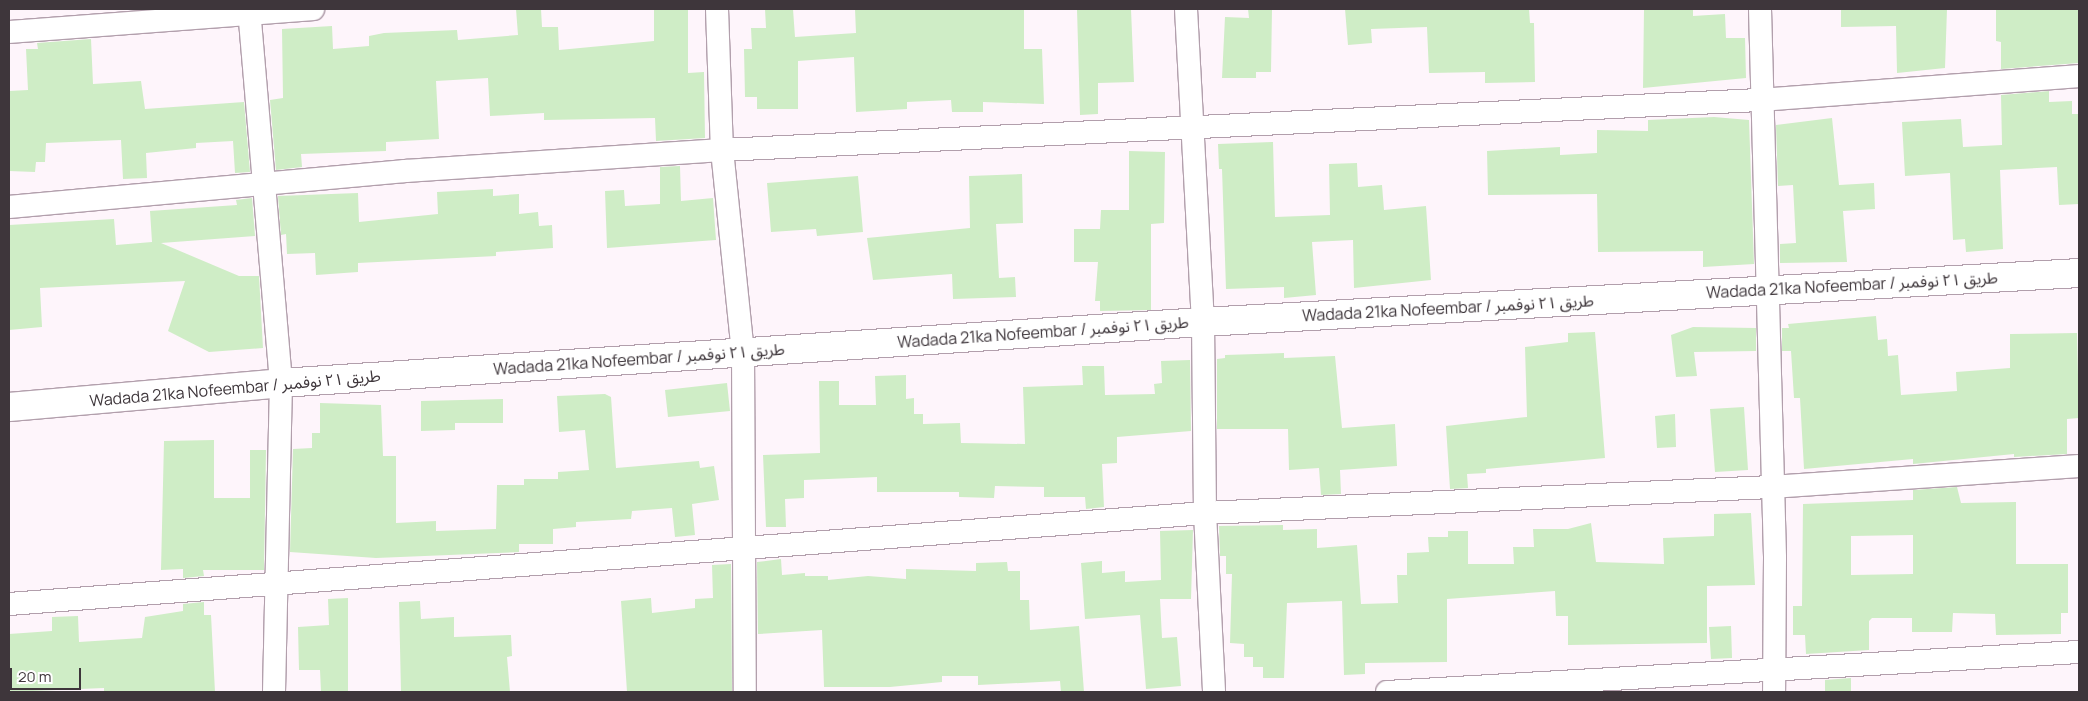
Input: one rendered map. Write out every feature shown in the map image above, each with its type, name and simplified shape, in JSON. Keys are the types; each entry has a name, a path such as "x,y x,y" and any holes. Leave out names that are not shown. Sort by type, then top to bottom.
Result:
{"street":[{"path":"9,32 250,11 313,9"},
{"path":"717,9 722,150 743,352 745,692"},
{"path":"1186,9 1203,322 1205,513 1214,692"},
{"path":"1760,9 1771,487 1775,558 1773,682"},
{"path":"250,11 281,383 279,584 274,692"},
{"path":"9,207 266,186 405,171 722,150 1761,100 2079,76"},
{"name":"Wadada 21ka Nofeembar / طريق ٢١ نوفمبر","path":"9,407 281,383 1203,322 2079,273"},
{"path":"9,604 1205,513 1771,487 2079,466"},
{"path":"1387,692 1773,682 2079,652"}],"building":[{"path":"516,9 541,9 542,27 558,27 559,50 654,41 654,9 688,9 688,73 704,72 705,138 656,141 655,118 544,120 544,113 490,116 488,78 436,81 439,139 386,142 386,151 301,154 302,167 276,170 270,100 283,98 282,29 332,26 333,49 369,46 369,36 384,33 457,30 458,40 518,35"},
{"path":"765,9 793,9 795,37 856,33 855,9 1024,9 1024,49 1042,49 1044,104 983,102 983,112 952,112 951,100 907,102 907,109 856,112 854,57 798,61 798,109 757,109 757,97 745,97 744,49 752,49 751,28 766,28"},
{"path":"1077,9 1131,9 1134,82 1098,83 1098,114 1080,115"},
{"path":"1248,9 1272,9 1271,72 1256,72 1256,78 1222,78 1225,17 1249,18"},
{"path":"1345,9 1529,9 1530,23 1534,23 1535,82 1485,83 1485,72 1429,73 1427,27 1371,29 1372,43 1348,45"},
{"path":"1644,9 1693,9 1693,16 1725,14 1726,38 1745,38 1746,78 1643,88"},
{"path":"1841,9 1947,9 1945,68 1897,73 1896,26 1841,27"},
{"path":"2079,9 2079,63 2001,69 2001,42 1996,41 1996,10"},
{"path":"91,39 93,84 141,81 145,109 244,102 250,172 235,173 233,141 196,143 196,148 146,153 147,178 123,179 121,140 46,143 45,162 36,162 35,172 9,171 9,91 28,90 26,49 38,49 37,43"},
{"path":"2049,91 2049,102 2072,101 2072,114 2079,114 2079,204 2059,205 2057,167 2000,170 2003,249 1966,252 1965,239 1953,240 1950,173 1905,176 1902,122 1961,119 1963,147 2002,145 2001,95"},
{"path":"1714,117 1749,120 1754,264 1703,267 1703,251 1598,252 1597,194 1488,195 1487,151 1560,147 1560,155 1597,153 1597,130 1648,131 1648,120"},
{"path":"1832,118 1839,185 1874,183 1875,209 1843,211 1847,262 1780,263 1780,244 1796,243 1793,185 1778,186 1776,125"},
{"path":"1273,142 1275,217 1330,215 1329,164 1357,163 1358,187 1382,185 1384,210 1426,206 1431,280 1354,288 1353,240 1312,242 1316,295 1284,298 1284,287 1226,289 1222,169 1219,169 1218,144"},
{"path":"1129,151 1165,152 1164,223 1151,224 1151,310 1100,311 1100,301 1095,301 1098,262 1074,262 1074,229 1100,229 1101,210 1129,210"},
{"path":"680,166 681,201 713,198 716,240 607,248 605,191 624,190 625,206 660,204 660,167"},
{"path":"1022,174 1023,223 996,224 999,278 1015,277 1016,297 953,299 952,274 873,280 867,238 970,228 969,176"},
{"path":"858,176 863,232 817,236 816,229 771,232 767,183"},
{"path":"493,189 493,196 519,194 519,214 538,212 539,226 552,225 553,248 496,252 496,256 358,263 358,272 316,275 315,253 287,254 286,234 281,235 278,196 358,193 359,222 438,214 437,192"},
{"path":"252,198 255,236 161,243 239,276 259,276 263,348 209,352 168,331 185,281 40,288 42,327 9,330 9,225 114,219 116,245 152,242 150,211 237,205 236,200"},
{"path":"1876,316 1878,340 1887,339 1888,356 1898,355 1901,395 1957,391 1956,372 2010,368 2010,334 2077,333 2079,418 2067,419 2067,454 2014,457 2014,454 1913,464 1913,459 1804,469 1800,398 1794,398 1791,351 1782,351 1782,328 1789,328 1788,324"},
{"path":"1693,327 1756,328 1756,351 1694,352 1697,376 1676,377 1671,335"},
{"path":"1595,332 1605,458 1486,469 1486,473 1467,474 1468,488 1450,489 1446,426 1527,417 1525,347 1568,342 1568,333"},
{"path":"1284,353 1284,358 1335,356 1342,428 1395,424 1397,466 1340,470 1341,494 1321,495 1319,468 1289,470 1288,429 1217,429 1217,359 1225,358 1225,355"},
{"path":"1190,360 1191,431 1117,437 1117,463 1102,464 1104,507 1086,509 1085,497 1044,497 1044,487 995,486 994,498 959,497 959,492 877,492 877,477 804,480 804,498 785,499 786,527 766,527 763,455 820,453 819,381 839,381 839,405 876,405 875,376 906,375 906,399 914,398 914,414 923,414 923,424 960,423 961,443 1025,444 1023,387 1083,385 1082,366 1104,366 1105,395 1155,394 1154,384 1162,383 1161,361"},
{"path":"727,383 730,411 668,417 665,390"},
{"path":"605,394 611,397 616,468 699,461 700,468 714,466 719,500 692,504 695,535 675,537 672,508 632,511 631,519 576,522 576,527 553,529 553,544 519,544 519,552 376,558 290,552 293,449 312,448 312,433 320,433 320,403 381,405 383,456 396,456 396,523 436,521 436,531 496,529 497,485 524,485 524,479 558,479 558,472 589,470 585,430 559,432 557,396"},
{"path":"503,399 503,423 455,423 455,430 421,431 421,401"},
{"path":"1744,407 1748,470 1715,472 1710,409"},
{"path":"1675,414 1676,447 1657,448 1655,416"},
{"path":"214,440 214,498 250,498 250,450 266,450 264,570 203,570 204,576 183,578 183,569 161,570 164,441"},
{"path":"1957,487 1961,503 2016,502 2016,564 2068,564 2068,613 2061,613 2061,634 1996,635 1995,614 1953,613 1952,632 1912,632 1912,618 1872,618 1869,621 1869,650 1806,654 1805,635 1793,635 1793,606 1802,606 1803,504 1913,500 1913,490","holes":["1913,535 1913,574 1851,575 1851,536"]},
{"path":"1751,513 1755,585 1707,586 1707,643 1568,645 1568,616 1556,616 1555,591 1447,599 1447,662 1365,663 1365,674 1344,675 1342,601 1287,603 1284,678 1263,678 1263,667 1253,667 1253,657 1244,657 1244,644 1230,643 1232,574 1226,574 1226,556 1220,556 1219,526 1283,525 1283,530 1317,529 1317,548 1357,545 1361,604 1398,603 1397,575 1407,575 1407,553 1429,552 1428,537 1448,537 1448,531 1468,531 1468,564 1514,564 1513,547 1534,547 1533,529 1568,529 1591,523 1596,562 1664,564 1663,538 1714,536 1714,514"},
{"path":"1193,530 1191,599 1160,599 1162,638 1177,637 1181,686 1146,689 1140,615 1085,619 1081,563 1102,561 1102,573 1125,571 1125,582 1161,580 1160,531"},
{"path":"781,559 782,575 805,573 805,576 828,576 828,580 868,576 906,579 906,569 976,571 976,563 1007,562 1008,571 1020,571 1020,600 1029,600 1030,630 1079,626 1084,692 1061,692 1060,681 978,685 978,676 942,676 942,682 890,687 824,687 822,630 758,634 757,562"},
{"path":"731,564 732,692 627,692 621,601 651,598 652,613 695,608 695,599 713,598 712,565"},
{"path":"348,598 348,692 321,692 320,670 299,670 298,627 329,625 328,599"},
{"path":"420,601 421,619 454,617 454,637 511,635 512,656 507,657 510,692 401,692 399,602"},
{"path":"204,602 204,615 211,615 215,692 104,692 104,688 9,692 9,634 52,631 52,617 78,616 79,642 142,638 145,617 183,611 183,604"},
{"path":"1731,626 1732,658 1711,659 1709,627"},
{"path":"1851,678 1851,692 1825,692 1825,680"}]}
